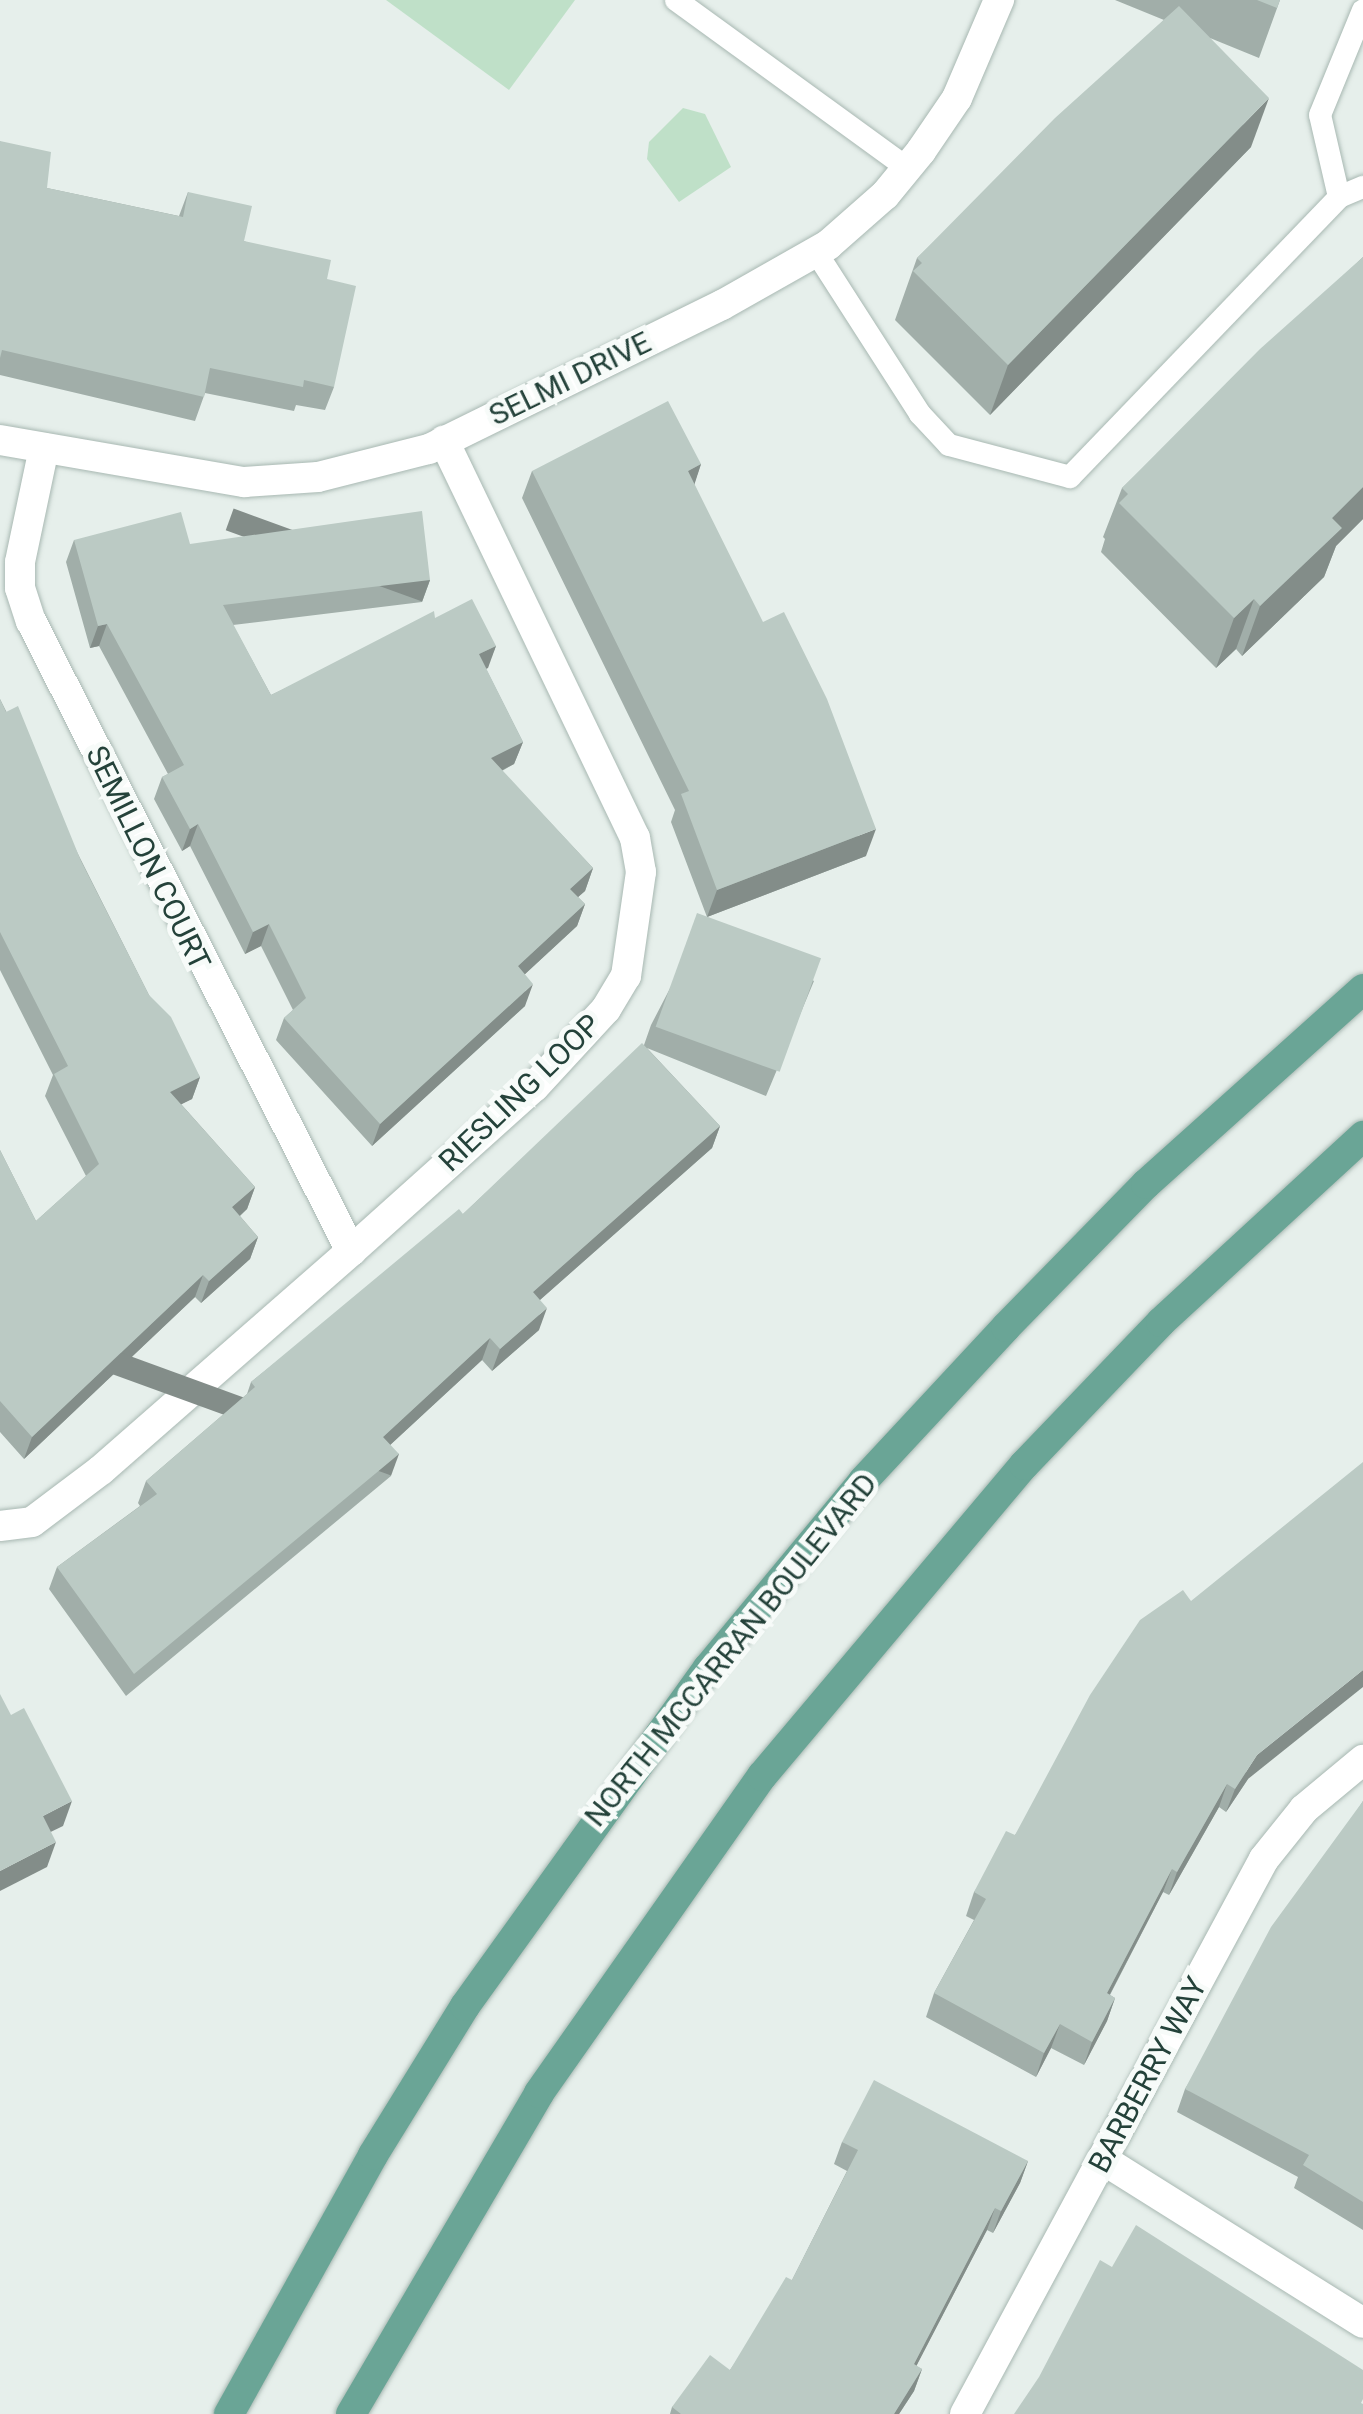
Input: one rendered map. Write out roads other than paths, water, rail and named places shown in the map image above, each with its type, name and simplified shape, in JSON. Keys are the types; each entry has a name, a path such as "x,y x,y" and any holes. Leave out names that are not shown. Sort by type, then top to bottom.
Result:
{"main road":[{"name":"NORTH MCCARRAN BOULEVARD","path":"229,2414 373,2154 465,2006 708,1668 864,1481 1006,1327 1146,1184 1363,989"},
{"path":"350,2414 539,2093 762,1776 1024,1465 1160,1322 1363,1136"}],"street":[{"name":"SELMI DRIVE","path":"0,440 244,482 330,475 444,441 816,252 885,196 958,98 999,0"},
{"name":"RIESLING LOOP","path":"2,1527 32,1522 101,1470 546,1074 606,1009 635,947 641,872 628,818 444,441"},
{"name":"SEMILLON COURT","path":"44,448 20,562 20,588 32,622 350,1251"},
{"name":"BARBERRY WAY","path":"965,2414 1264,1859 1304,1809 1363,1760"},
{"path":"1102,2158 1363,2323"}],"lane":[{"path":"676,0 907,168"},
{"path":"1339,197 1320,115 1363,10"},
{"path":"816,252 920,414 949,445 1070,478 1339,197 1363,187"}]}
